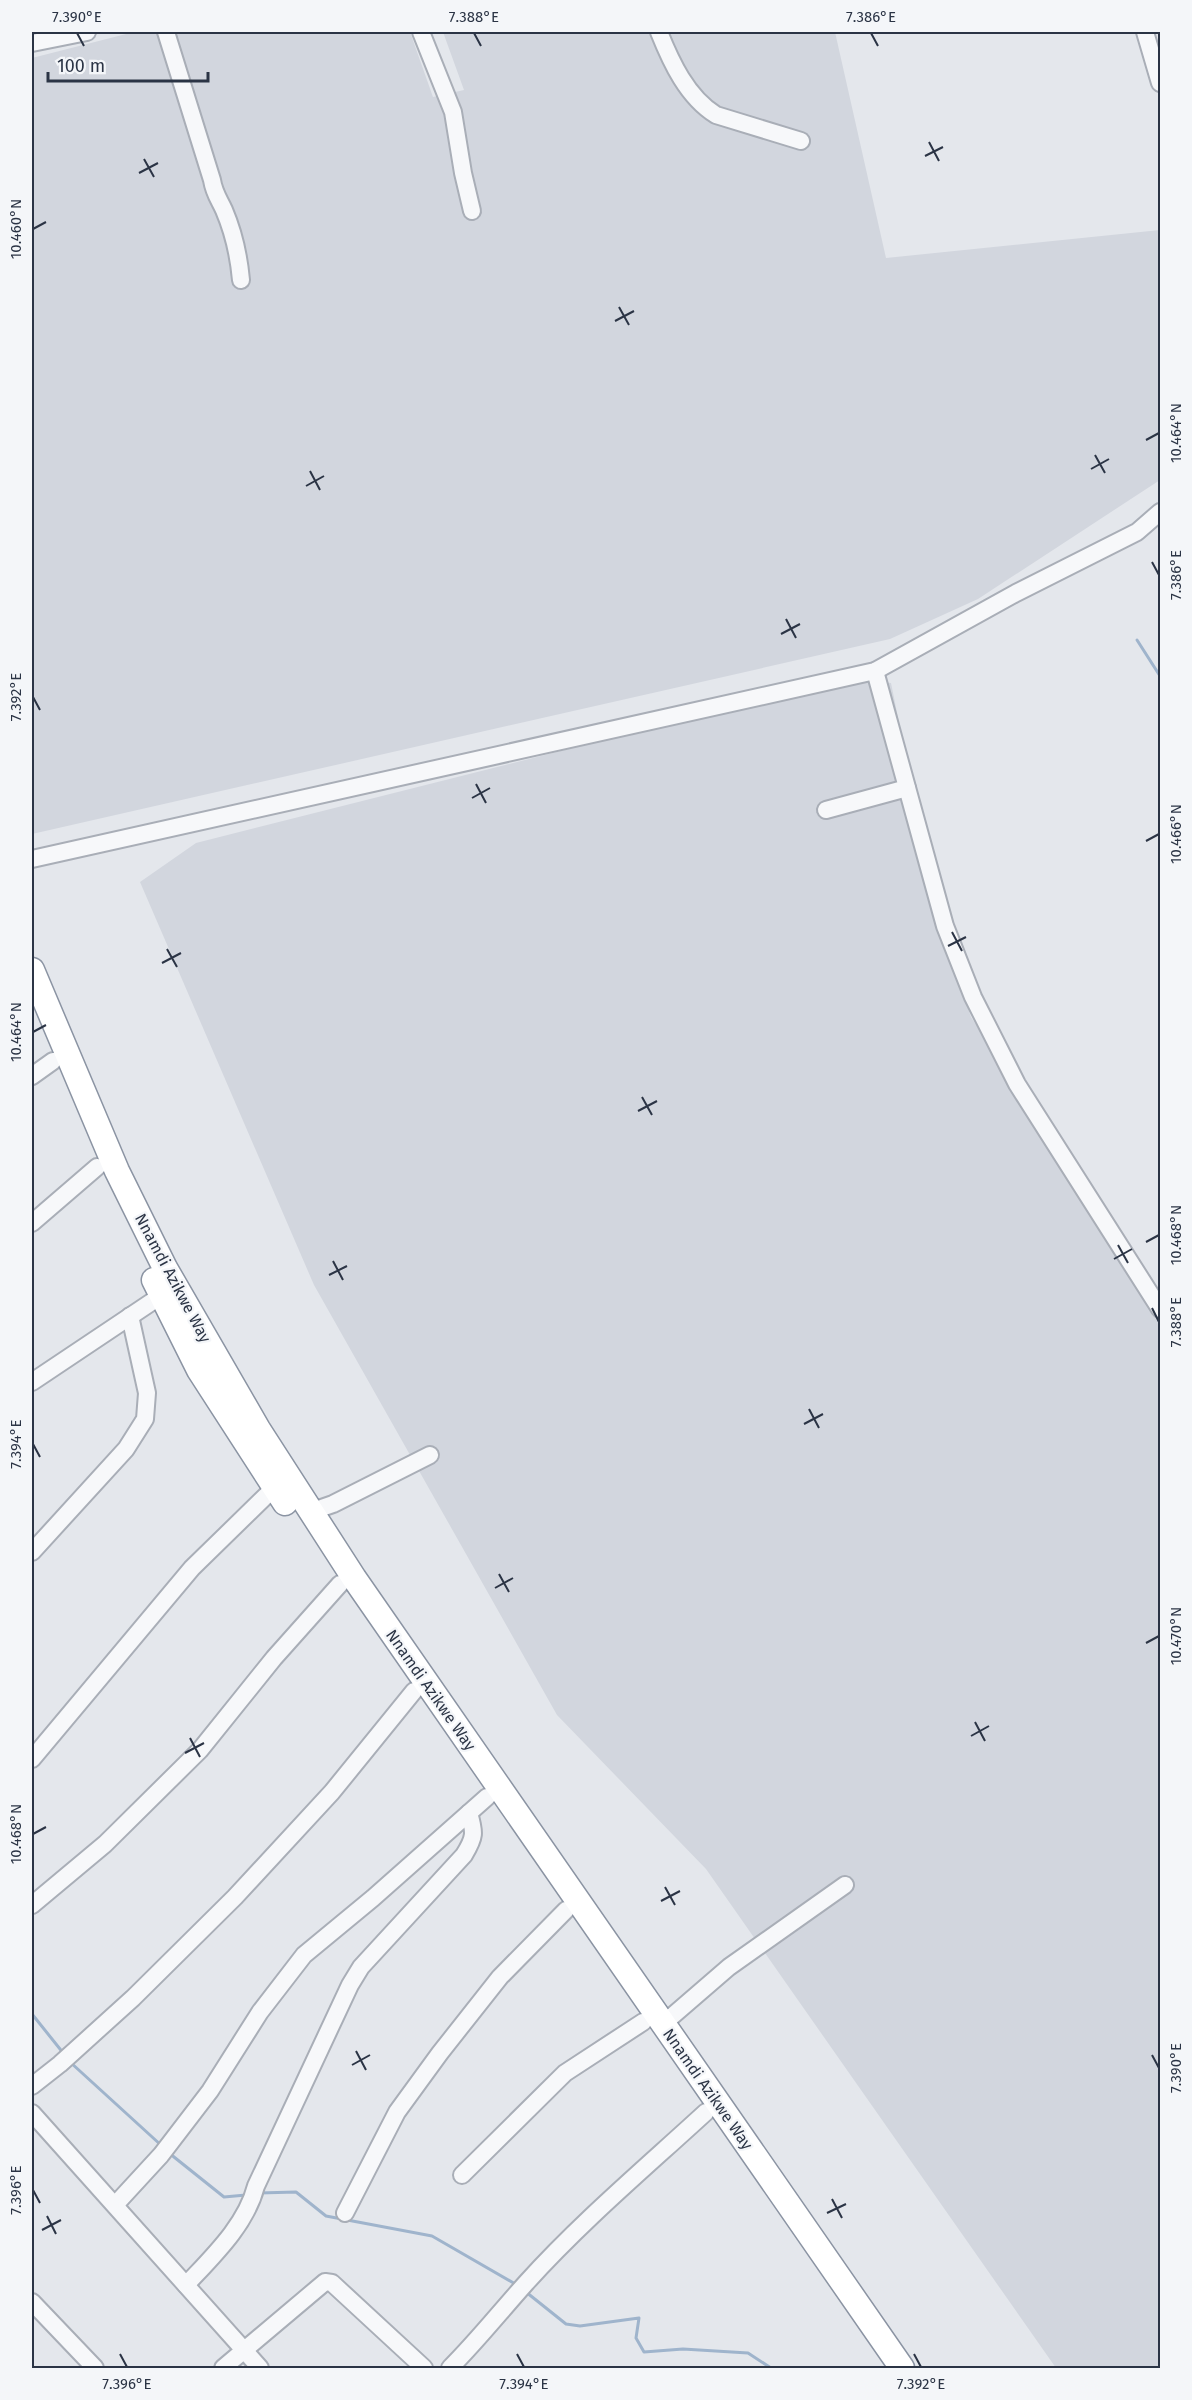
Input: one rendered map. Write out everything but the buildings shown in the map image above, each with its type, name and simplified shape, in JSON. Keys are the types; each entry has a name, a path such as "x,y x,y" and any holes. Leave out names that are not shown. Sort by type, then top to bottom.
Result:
{"highway":[{"name":"Nnamdi Azikwe Way","path":"32,970 117,1171 165,1268 258,1429 310,1512 653,2023 706,2112 883,2368"},
{"name":"Nnamdi Azikwe Way","path":"32,1007 97,1167 199,1370 340,1584 566,1910 653,2023 902,2368"}],"street":[{"path":"32,43 87,32"},
{"path":"166,32 214,193 224,210 242,280"},
{"path":"421,32 453,112 472,211"},
{"path":"659,32 675,67 695,98 706,108 716,115 801,141"},
{"path":"1145,32 1161,83"},
{"path":"32,859 875,671 1016,593 1137,532 1161,512"},
{"path":"875,671 945,926 973,997 1017,1084 1161,1309"},
{"path":"826,810 907,788"},
{"path":"32,1076 53,1061"},
{"path":"32,1222 97,1167"},
{"path":"32,1382 162,1295"},
{"path":"32,1551 126,1449 145,1419 147,1394 130,1316"},
{"path":"310,1512 333,1504 430,1455"},
{"path":"32,1760 192,1568 275,1487"},
{"path":"32,1905 105,1844 200,1750 274,1658 340,1584"},
{"path":"32,2086 74,2052 133,1998 235,1897 332,1792 414,1691"},
{"path":"115,2205 166,2148 210,2091 260,2012 304,1955 488,1797"},
{"path":"186,2285 232,2232 252,2203 256,2186 350,1985 376,1950 464,1855 473,1840 474,1829 469,1813"},
{"path":"462,2175 565,2073 653,2023 844,1886"},
{"path":"345,2213 397,2112 440,2053 500,1977 566,1910"},
{"path":"450,2368 477,2342 525,2284 581,2227 706,2112"},
{"path":"32,2113 260,2368"},
{"path":"224,2368 325,2282 332,2283 424,2368"},
{"path":"32,2302 95,2368"}],"shaded area":[{"path":"134,32 410,32 433,97 464,90 443,32 835,32 886,258 1160,230 1160,480 978,599 890,639 32,834 32,58"},
{"path":"850,678 891,683 941,929 971,1017 1160,1310 1160,2368 1056,2368 706,1869 557,1715 314,1285 140,882 196,843"}],"waterway":[{"path":"1137,640 1160,676"},
{"path":"32,2014 64,2054"},
{"path":"70,2062 162,2146"},
{"path":"169,2153 224,2197 246,2195"},
{"path":"259,2193 296,2192 326,2216 432,2236 517,2285"},
{"path":"526,2292 566,2324 580,2326 639,2318 636,2338 644,2352 683,2349 748,2353 771,2368"}]}
